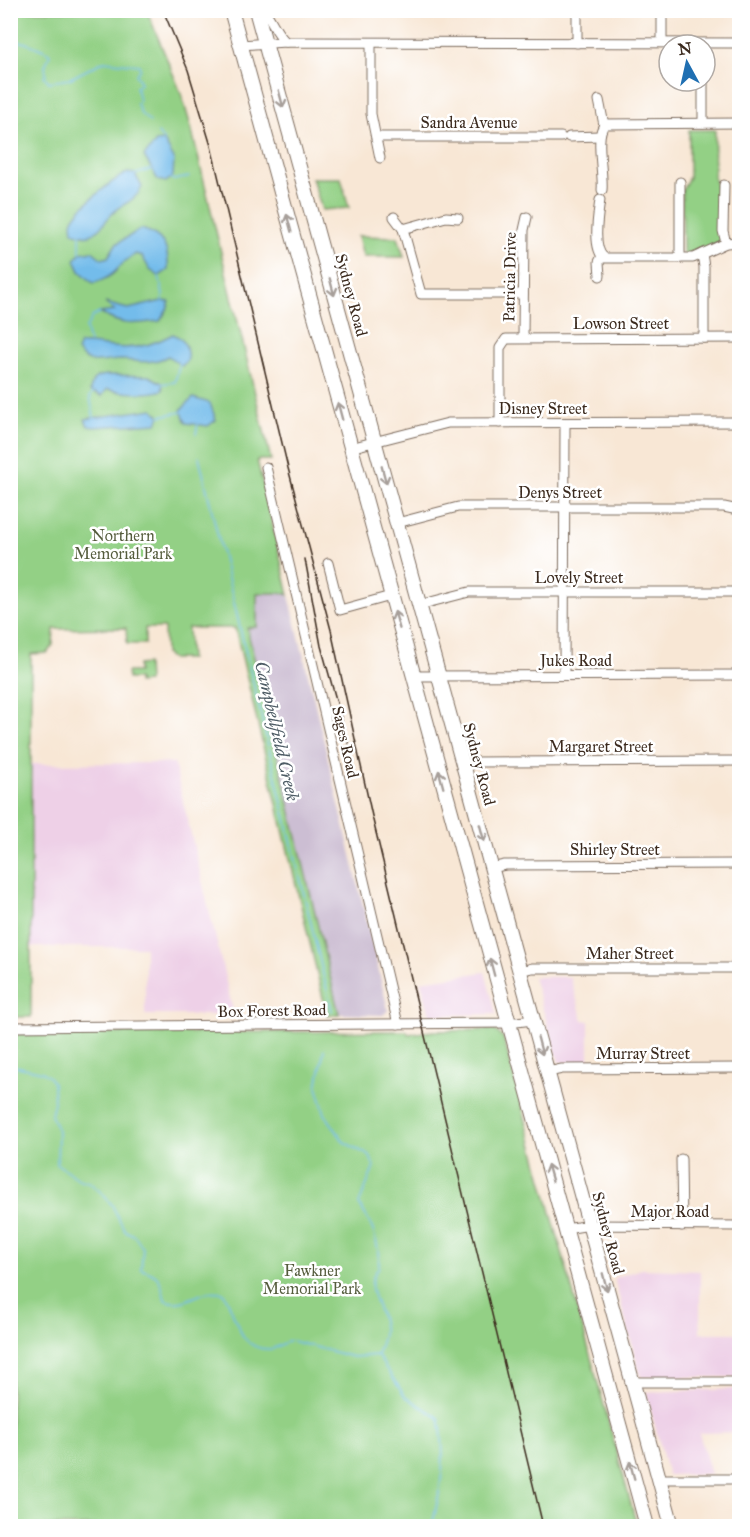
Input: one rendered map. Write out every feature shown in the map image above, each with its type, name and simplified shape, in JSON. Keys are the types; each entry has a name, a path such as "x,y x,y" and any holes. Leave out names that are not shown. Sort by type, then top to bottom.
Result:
{"highway":[{"path":"249,10 242,17 232,15 647,1527"},
{"name":"Sydney Road","path":"256,10 672,1527"}],"street":[{"path":"264,10 279,36 286,42"},
{"path":"577,10 577,43"},
{"path":"662,10 662,33"},
{"path":"240,45 265,42 657,42"},
{"path":"371,43 371,114 380,158"},
{"path":"717,44 740,43"},
{"path":"702,93 702,123"},
{"path":"599,100 604,125 599,136 602,190"},
{"path":"604,125 611,123 740,123"},
{"name":"Sandra Avenue","path":"377,137 599,136"},
{"path":"680,182 680,258"},
{"path":"724,184 723,231 726,243"},
{"path":"600,200 598,251 607,258 693,258 726,243 740,242"},
{"path":"394,217 404,229 421,294 523,294"},
{"path":"404,229 446,217 458,219"},
{"name":"Patricia Drive","path":"523,338 524,230 527,217"},
{"path":"702,254 704,338"},
{"path":"600,276 599,262 602,256"},
{"name":"Lowson Street","path":"500,423 500,348 503,341 509,338 740,338"},
{"name":"Disney Street","path":"350,448 443,423 740,422"},
{"path":"564,675 565,423"},
{"name":"Sages Road","path":"266,467 398,1024"},
{"name":"Denys Street","path":"397,523 454,508 724,507 739,509"},
{"path":"328,563 340,610 391,596"},
{"name":"Lovely Street","path":"419,605 470,592 740,592"},
{"name":"Jukes Road","path":"413,676 740,675"},
{"name":"Margaret Street","path":"463,765 476,762 740,761"},
{"name":"Shirley Street","path":"492,868 505,865 740,864"},
{"name":"Maher Street","path":"520,971 532,968 740,968"},
{"name":"Box Forest Road","path":"10,1027 508,1023 533,1020"},
{"name":"Murray Street","path":"548,1072 562,1069 740,1068"},
{"path":"681,1159 682,1226"},
{"name":"Major Road","path":"566,1229 590,1225 740,1226"},
{"path":"633,1382 740,1382"},
{"path":"659,1479 740,1479"}],"shaded area":[{"path":"257,593 286,593 289,595 388,1010 383,1015 339,1014 247,627 257,627"},
{"path":"174,763 234,1015 145,1015 145,947 31,947 31,764"},
{"path":"485,972 496,1014 430,1015 421,981"},
{"path":"533,977 570,977 583,1020 589,1021 589,1063 559,1062"},
{"path":"642,1269 700,1271 700,1333 739,1333 739,1377 641,1377 614,1278"},
{"path":"739,1389 739,1432 699,1433 711,1474 668,1475 646,1392"}],"green space":[{"name":"Northern Memorial Park","path":"10,11 147,11 181,93 271,460 257,460 289,595 286,593 257,593 257,627 247,628 339,1014 327,1015 235,628 188,628 190,659 172,659 165,654 164,628 145,628 145,644 127,644 126,628 54,629 53,645 47,653 31,654 31,1017 11,1017"},
{"path":"689,130 715,130 714,179 721,196 722,241 703,252 693,254 683,253 682,190 689,177"},
{"path":"312,178 341,178 349,208 322,210"},
{"path":"358,236 398,237 404,257 363,257"},
{"path":"147,664 148,682 138,683 138,679 128,679 127,672 138,672 138,665"},
{"name":"Fawkner Memorial Park","path":"494,1030 503,1037 637,1526 11,1526 11,1034 407,1031 408,1034 433,1031"}],"water":[{"path":"164,141 174,159 173,176 166,182 158,180 144,156 156,142"},
{"path":"128,173 135,174 142,187 136,196 117,209 93,234 81,235 73,232 72,223 80,210 106,187"},
{"path":"141,229 155,235 164,243 168,270 159,276 150,270 142,256 136,254 108,277 93,283 80,271 75,260 80,253 92,251 102,259 108,257 116,244"},
{"path":"162,301 170,302 160,321 128,323 115,321 100,313 115,311 105,303 128,309"},
{"path":"173,334 183,341 186,347 188,359 182,366 168,356 140,362 121,360 92,362 77,351 80,344 137,347 159,341"},
{"path":"108,375 149,376 162,383 163,390 135,393 107,389 102,396 90,391 95,378"},
{"path":"193,398 210,403 216,420 208,426 186,423 181,410"},
{"path":"153,409 160,416 157,423 94,427 88,426 85,419"}],"waterway":[{"name":"Campbellfield Creek","path":"10,50 17,41 50,54 44,76 49,82 69,79 104,61 139,65 140,69 136,75 141,83 136,87 139,101 137,104 141,114 150,122"},
{"name":"Campbellfield Creek","path":"158,133 164,141"},
{"name":"Campbellfield Creek","path":"134,175 152,169"},
{"path":"170,178 174,180 189,177"},
{"name":"Campbellfield Creek","path":"80,234 80,253"},
{"name":"Campbellfield Creek","path":"159,276 162,301"},
{"name":"Campbellfield Creek","path":"89,343 86,328 92,317 100,313"},
{"name":"Campbellfield Creek","path":"161,384 175,382 180,363"},
{"name":"Campbellfield Creek","path":"94,391 90,397 94,418"},
{"name":"Campbellfield Creek","path":"160,416 182,412"},
{"name":"Campbellfield Creek","path":"196,434 198,423"},
{"name":"Campbellfield Creek","path":"199,457 332,1011"},
{"name":"Campbellfield Creek","path":"324,1050 317,1087 325,1114 344,1142 370,1156 374,1167 359,1204 368,1219 378,1249 379,1267 374,1275 372,1289 382,1319 383,1338 377,1355"},
{"path":"10,1065 42,1072 53,1083 54,1103 51,1115 58,1131 57,1164 80,1180 89,1182 112,1205 125,1231 134,1235 143,1248 141,1269 157,1277 165,1300 181,1302 208,1292 223,1292 239,1330 250,1344 259,1348 270,1349 292,1341 353,1357 377,1355 405,1396 439,1418 443,1459 432,1526"}],"railway":[{"path":"163,10 188,70 211,146 288,468 331,630 372,816 543,1526"},
{"path":"305,559 321,646 349,746"}]}
